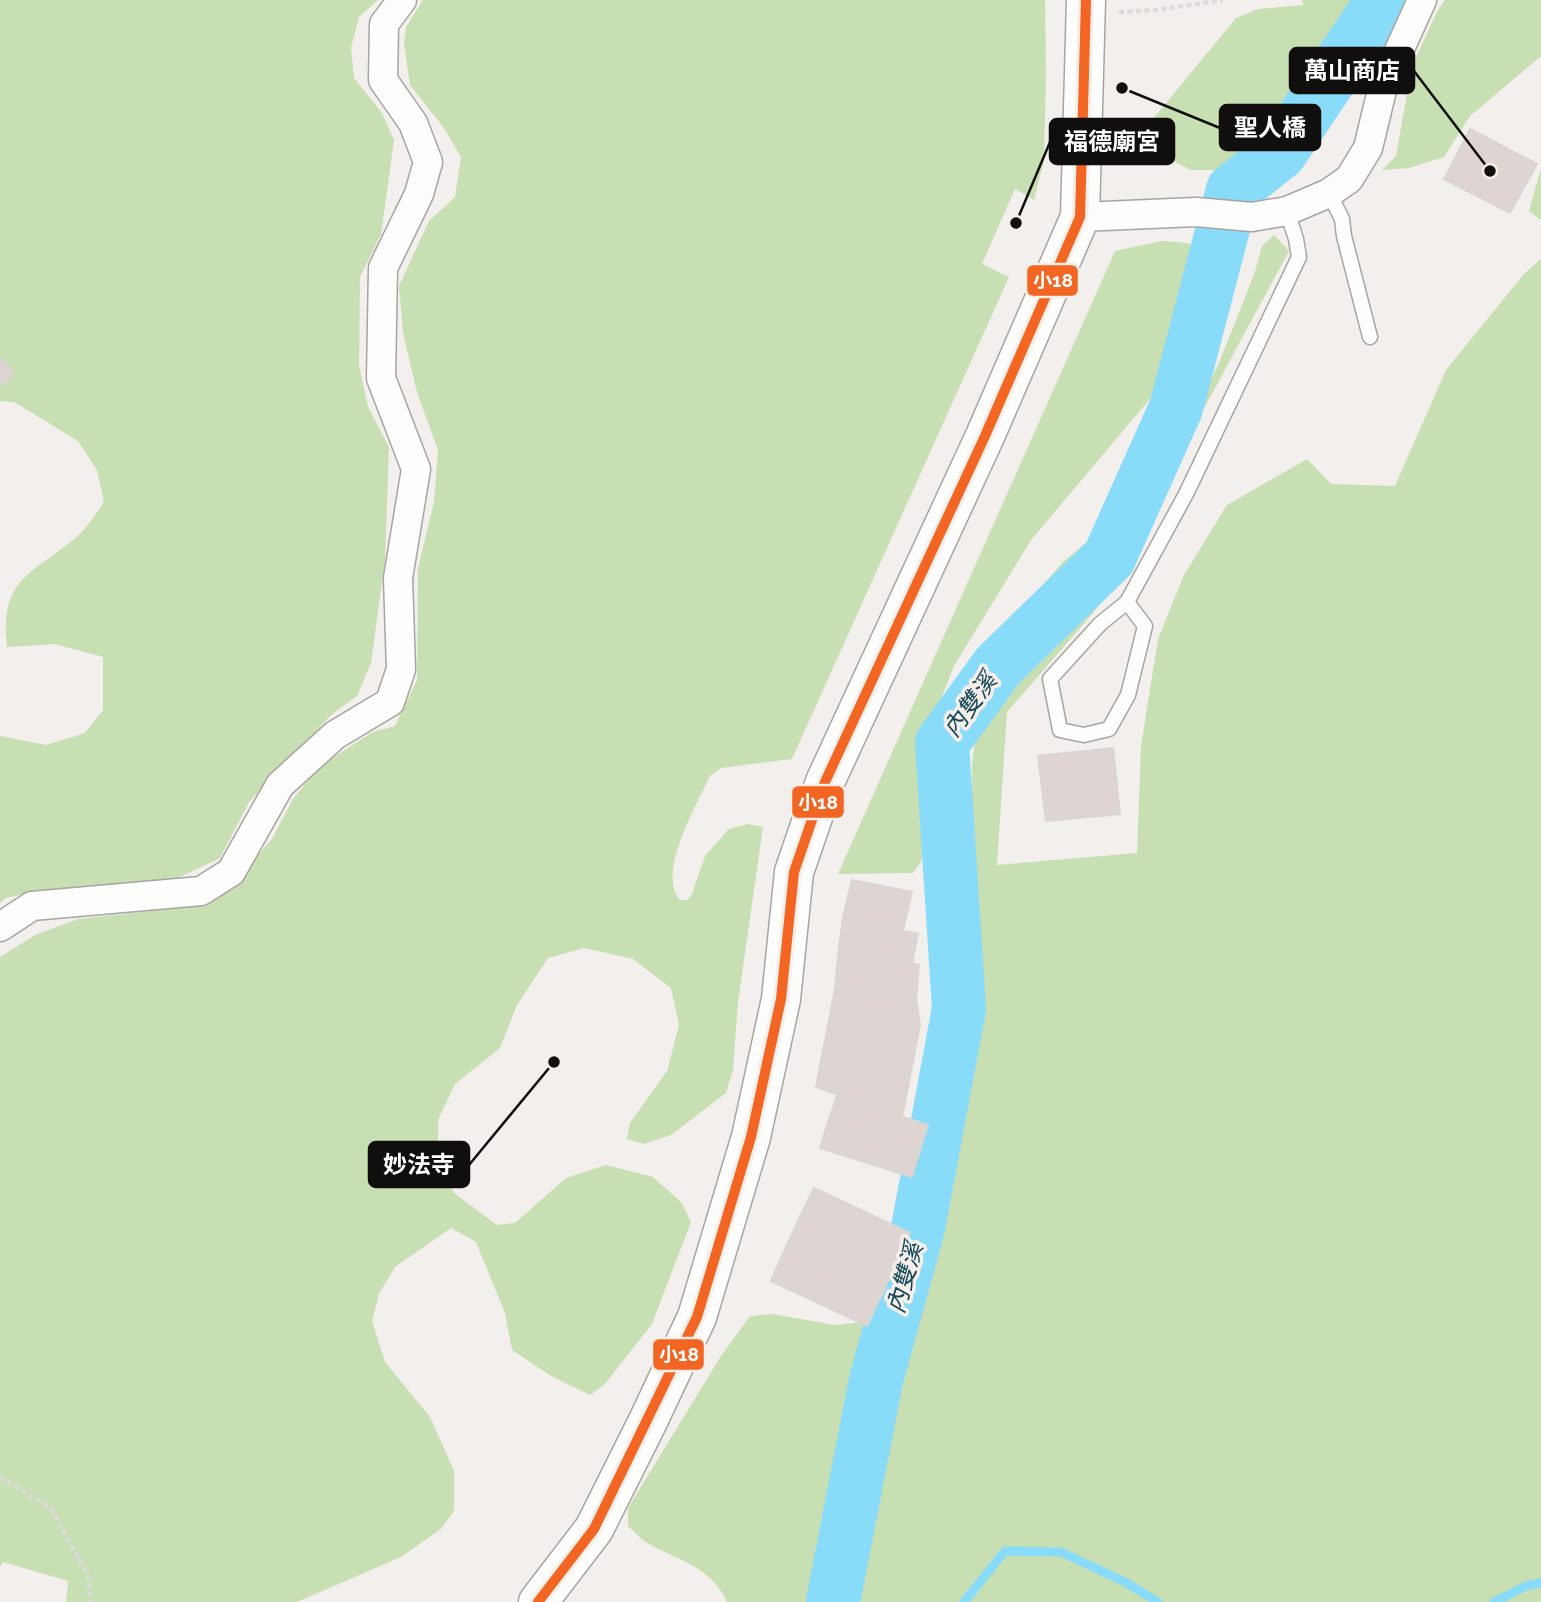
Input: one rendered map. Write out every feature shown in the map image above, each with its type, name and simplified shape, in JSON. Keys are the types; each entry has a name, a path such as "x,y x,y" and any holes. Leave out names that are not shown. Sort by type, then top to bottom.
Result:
{"street":[{"path":"0,927 32,906 201,891 231,872 280,785 335,735 390,702 401,669 398,578 416,469 381,378 383,268 419,194 428,162 413,124 383,80 384,24 402,0"},
{"path":"538,1602 594,1529 649,1421 697,1317 751,1137 781,999 794,872 821,795 985,436 1080,218 1086,0"},
{"path":"1080,218 1196,212 1252,218 1287,211 1329,193 1349,179 1368,148 1383,86 1422,0"}],"lane":[{"path":"1329,193 1342,219 1370,337"},
{"path":"1128,602 1145,625 1128,695 1109,729 1084,734 1060,730 1050,679 1100,624 1128,602 1186,494 1298,257 1296,239 1287,211"}],"path":[{"path":"1157,10 1223,0"},
{"path":"0,1476 51,1508 88,1575 91,1602"}],"green space":[{"path":"0,0 378,0 359,17 351,48 354,78 382,113 394,140 381,234 360,277 359,365 368,407 389,447 385,560 371,663 357,696 331,715 249,802 220,858 178,878 39,891 6,898 0,903 0,736 46,745 85,733 103,710 103,657 55,644 7,647 8,607 13,592 21,581 77,536 104,502 97,470 78,441 14,402 0,401"},
{"path":"423,0 1045,0 1044,160 1034,200 1015,189 982,264 1009,277 792,759 721,768 710,776 681,839 673,874 674,888 680,900 688,900 705,856 729,829 748,824 763,827 738,1002 733,1070 726,1093 671,1135 644,1144 627,1139 630,1123 667,1071 679,1025 671,988 633,959 584,948 548,958 517,1005 500,1048 455,1084 438,1120 438,1163 454,1193 497,1225 515,1223 566,1178 606,1165 653,1177 681,1202 691,1222 652,1324 604,1385 590,1395 551,1376 512,1350 505,1313 476,1242 451,1228 395,1267 379,1294 372,1321 385,1362 430,1417 454,1471 454,1511 441,1529 401,1557 297,1602 66,1602 68,1581 3,1562 0,1567 0,957 35,935 78,919 196,906 229,887 272,839 293,799 320,766 373,732 395,726 417,680 418,568 434,502 438,450 417,392 403,333 399,286 429,221 455,197 461,157 444,128 410,85 404,44 406,27"},
{"path":"1302,0 1378,0 1271,138 1252,158 1229,170 1191,170 1134,142 1236,18 1258,9 1303,5"},
{"path":"1445,0 1541,0 1541,56 1470,116 1444,157 1409,168 1382,170 1396,156 1412,66"},
{"path":"1541,168 1541,220 1529,211"},
{"path":"1274,235 1289,251 1094,612 1007,712 997,865 1137,853 1141,746 1158,639 1184,575 1227,505 1307,459 1331,484 1395,486 1446,370 1523,275 1541,259 1541,1602 727,1602 712,1580 694,1566 638,1536 628,1526 628,1508 721,1356 750,1316 772,1314 835,1325 906,1318 920,1285 973,1017 972,766 982,679 994,650 1010,623 1063,562 1127,508 1180,440 1219,363 1255,272 1262,246"},
{"path":"1162,241 1190,244 1201,249 1210,259 1206,275 1154,394 1031,540 954,666 926,737 921,780 924,847 921,862 913,873 838,874 1115,251"}],"building":[{"path":"1470,129 1537,164 1510,213 1444,179"},
{"path":"0,358 14,373 0,386"},
{"path":"1113,748 1120,814 1046,821 1038,756"},
{"path":"852,880 912,892 903,930 843,918"},
{"path":"843,918 918,934 912,963 839,948"},
{"path":"839,948 919,965 916,999 835,989"},
{"path":"835,989 916,999 920,1025 902,1117 816,1087"},
{"path":"837,1096 928,1125 919,1154 827,1125"},
{"path":"827,1125 919,1154 912,1177 820,1148"},
{"path":"814,1188 910,1233 898,1260 801,1215"},
{"path":"801,1215 898,1260 882,1294 785,1249"},
{"path":"785,1249 882,1294 867,1326 771,1281"}],"waterway":[{"name":"內雙溪","path":"833,1602 876,1380 918,1228 959,1009 942,743 998,666 1109,558 1176,408 1233,190 1280,153 1383,0"},
{"path":"964,1602 1005,1551 1061,1552 1125,1582 1158,1602"},
{"path":"1494,1602 1526,1586 1541,1583"}],"transit line":[{"name":"小18","path":"538,1602 594,1529 697,1317 751,1137 781,999 794,872 825,782 985,436 1080,217 1086,0"}],"place":[{"name":"聖人橋","path":"1122,88"},
{"name":"萬山商店","path":"1490,171"},
{"name":"福德廟宮","path":"1016,223"},
{"name":"妙法寺","path":"554,1062"}]}
